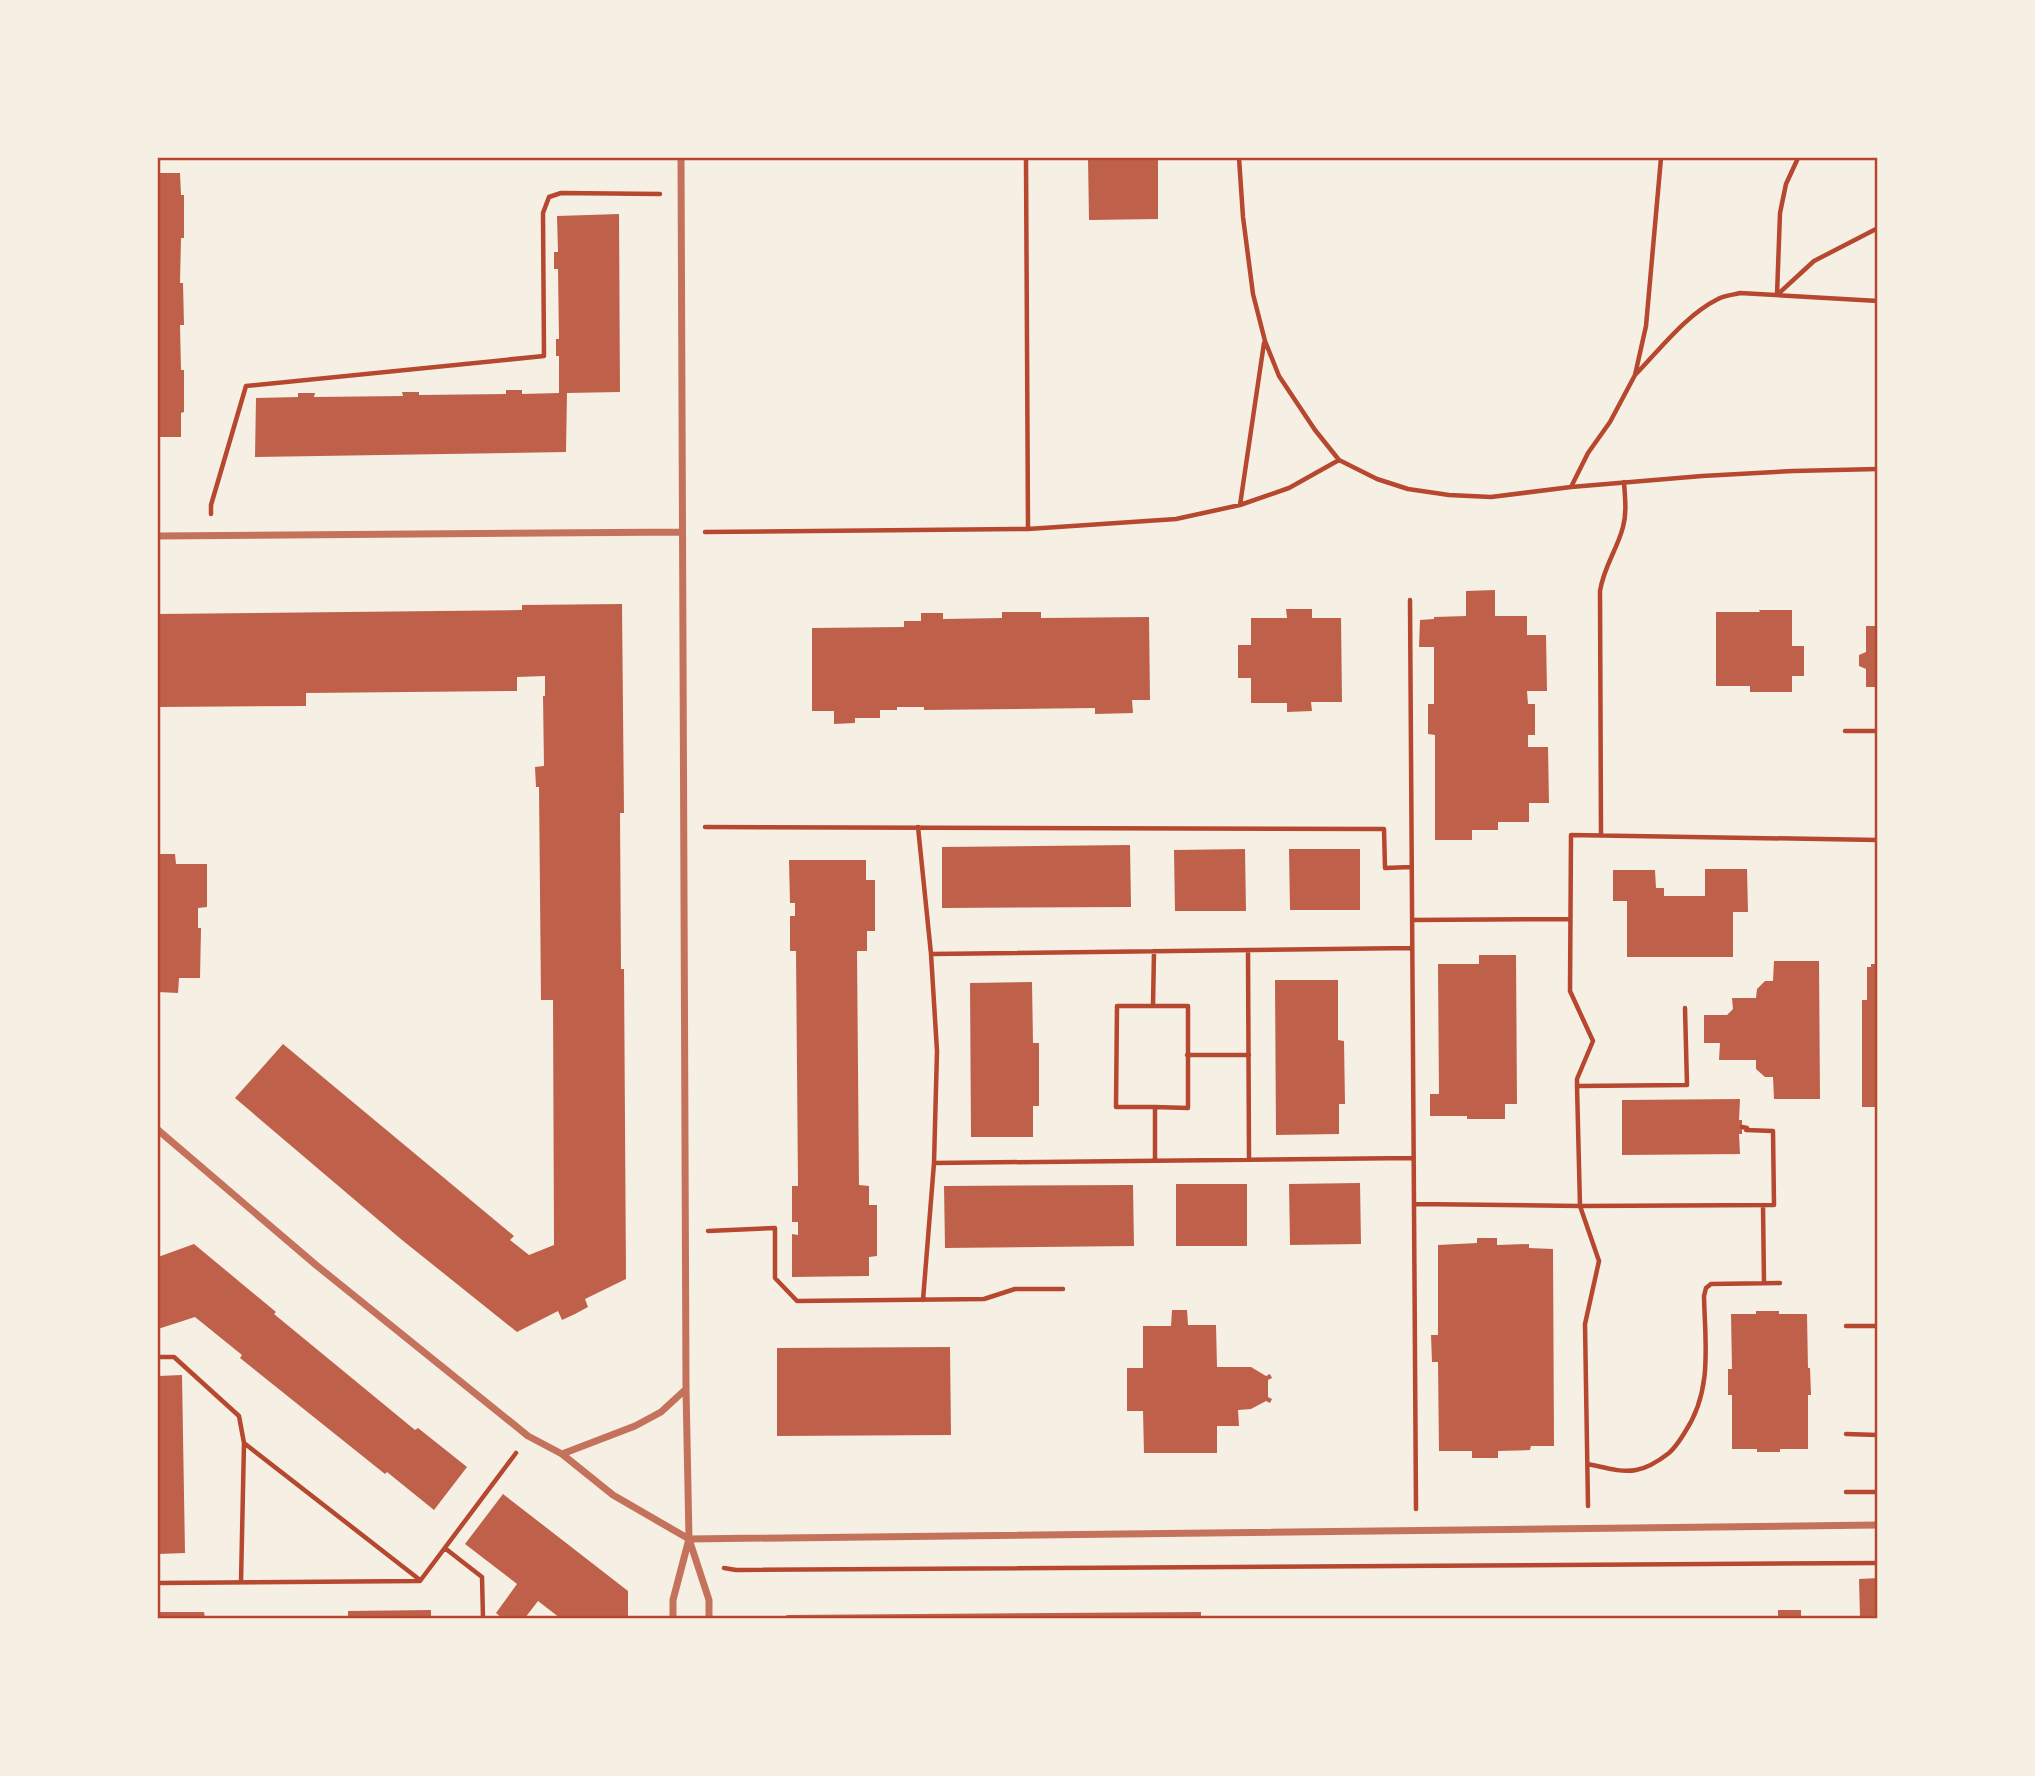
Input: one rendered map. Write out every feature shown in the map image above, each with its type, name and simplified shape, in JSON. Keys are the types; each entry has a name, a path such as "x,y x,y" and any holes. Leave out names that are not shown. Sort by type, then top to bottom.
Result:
{"street":[{"path":"673,1619 673,1600 689,1539 685,1389 681,158"},
{"path":"158,536 681,532"},
{"path":"158,1130 316,1265 528,1436 562,1454 613,1495 689,1539 1878,1525"},
{"path":"562,1454 635,1426 661,1412 685,1389"},
{"path":"689,1539 709,1600 709,1619"}],"path":[{"path":"1026,158 1028,529"},
{"path":"1239,158 1253,294 1265,341 1279,376 1339,460 1377,479 1398,486 1449,495 1491,497 1624,482 1793,471 1878,469"},
{"path":"1571,487 1588,453 1610,422 1635,375 1646,326 1661,158"},
{"path":"1777,295 1780,214 1786,184 1798,158"},
{"path":"213,536 211,505 246,386 544,356 543,212 549,197 561,193 681,194"},
{"path":"1777,295 1814,261 1878,228"},
{"path":"1635,375 1677,331 1704,307 1721,297 1740,293 1878,301"},
{"path":"1240,505 1265,341"},
{"path":"681,532 1028,529 1176,519 1240,505 1289,488 1339,460"},
{"path":"1601,835 1600,591 1607,564 1623,529 1626,508 1624,482"},
{"path":"1410,600 1416,1530"},
{"path":"1845,731 1878,731"},
{"path":"683,827 1384,829 1385,868 1411,867"},
{"path":"918,827 931,954 937,1051 934,1163 923,1300"},
{"path":"1587,1528 1585,1324 1599,1261 1580,1206 1577,1079 1592,1041 1570,991 1571,835 1878,839"},
{"path":"1412,920 1570,919"},
{"path":"931,954 1412,948"},
{"path":"1248,950 1249,1159"},
{"path":"1153,1006 1154,951"},
{"path":"1117,1006 1188,1006 1187,1055 1188,1108 1116,1107 1117,1006"},
{"path":"1577,1086 1687,1085 1685,1008"},
{"path":"1187,1055 1249,1055"},
{"path":"1155,1160 1156,1107"},
{"path":"1414,1204 1774,1205 1773,1131 1746,1130 1747,1128 1742,1127"},
{"path":"934,1163 1413,1157"},
{"path":"1763,1205 1764,1283"},
{"path":"686,1231 775,1228 775,1278 797,1301 984,1299 1015,1289 1063,1289"},
{"path":"1588,1464 1636,1471 1657,1462 1675,1447 1696,1416 1703,1392 1706,1367 1706,1288 1711,1284 1780,1283"},
{"path":"1846,1326 1878,1326"},
{"path":"158,1357 174,1357 239,1416 244,1443 241,1582"},
{"path":"1846,1434 1878,1435"},
{"path":"420,1581 528,1436"},
{"path":"244,1443 420,1581"},
{"path":"1846,1492 1878,1492"},
{"path":"689,1539 726,1570 1878,1563"},
{"path":"446,1549 482,1577 483,1619"},
{"path":"158,1583 420,1581"}],"building":[{"path":"1088,158 1158,158 1158,219 1089,220"},
{"path":"158,173 180,173 181,195 184,195 180,283 183,283 184,325 180,325 181,370 184,370 181,437 158,437"},
{"path":"619,214 620,392 567,393 566,452 255,457 256,398 298,397 298,393 315,393 314,397 403,396 402,392 419,392 419,395 506,394 506,390 522,390 522,394 559,393 559,356 556,356 556,339 559,339 558,269 554,269 554,252 558,252 557,216"},
{"path":"1495,590 1495,616 1527,616 1527,635 1546,635 1547,691 1527,691 1528,704 1535,704 1535,735 1528,735 1528,747 1548,747 1549,803 1529,803 1529,822 1498,822 1498,830 1472,830 1472,840 1435,840 1435,735 1428,734 1428,704 1434,704 1434,647 1419,647 1420,620 1466,616 1466,591"},
{"path":"622,604 624,813 620,813 626,1279 585,1299 588,1307 575,1314 562,1320 558,1311 517,1332 402,1240 235,1098 283,1044 514,1236 510,1240 529,1255 554,1245 553,1000 541,1000 539,787 536,787 535,767 544,766 545,676 517,677 517,691 306,693 306,706 158,707 158,614 522,610 522,605"},
{"path":"1286,609 1312,609 1312,618 1341,618 1342,702 1311,702 1312,711 1287,712 1287,703 1251,703 1251,678 1238,678 1238,645 1251,645 1251,618 1287,618"},
{"path":"1759,610 1792,610 1792,646 1804,646 1804,676 1792,676 1792,692 1750,692 1750,686 1716,686 1716,612 1760,612"},
{"path":"1002,612 1041,612 1041,618 1149,617 1150,700 1132,700 1133,713 1095,714 1095,708 924,710 924,707 897,707 897,710 880,710 880,718 855,718 855,723 834,724 834,711 812,711 812,628 904,627 904,621 921,621 921,613 943,613 943,619 1002,618"},
{"path":"1866,626 1878,626 1878,687 1866,687 1866,669 1859,666 1859,655 1866,652"},
{"path":"1130,845 1131,907 942,908 942,847"},
{"path":"1245,849 1246,911 1175,911 1174,850"},
{"path":"1289,849 1360,849 1360,910 1290,910"},
{"path":"158,854 175,854 176,864 207,864 207,907 198,908 198,928 201,928 200,978 179,978 178,993 158,992"},
{"path":"789,860 866,860 866,880 875,880 875,931 867,931 867,951 857,951 859,1185 869,1186 869,1205 877,1205 877,1256 869,1257 869,1276 792,1277 792,1234 798,1235 798,1222 792,1222 792,1186 798,1186 796,951 790,951 790,916 795,916 795,903 790,903"},
{"path":"1705,869 1747,869 1748,912 1733,912 1733,957 1627,957 1627,901 1613,901 1613,870 1655,870 1656,888 1664,888 1664,896 1705,896"},
{"path":"1479,955 1516,955 1517,1104 1505,1104 1505,1119 1430,1116 1430,1094 1439,1094 1438,964 1479,964"},
{"path":"1774,961 1819,961 1820,1099 1774,1099 1773,1077 1765,1077 1756,1069 1756,1060 1719,1060 1720,1043 1704,1043 1704,1015 1727,1015 1733,1009 1732,998 1756,998 1757,989 1765,981 1773,981"},
{"path":"1871,964 1878,964 1878,1107 1862,1107 1862,1000 1867,1000 1867,967 1871,967"},
{"path":"1275,980 1338,980 1338,1040 1344,1041 1345,1104 1339,1104 1339,1134 1276,1135"},
{"path":"1032,982 1033,1043 1039,1043 1039,1106 1033,1106 1033,1137 971,1137 970,983"},
{"path":"1740,1099 1740,1154 1622,1155 1622,1100"},
{"path":"1360,1183 1361,1244 1290,1245 1289,1184"},
{"path":"1176,1184 1247,1184 1247,1246 1176,1246"},
{"path":"1133,1185 1134,1246 945,1248 944,1186"},
{"path":"1477,1238 1497,1238 1497,1245 1529,1244 1529,1248 1553,1249 1554,1446 1498,1451 1498,1458 1472,1458 1472,1451 1439,1451 1438,1362 1432,1362 1431,1335 1438,1335 1438,1245 1477,1243"},
{"path":"194,1244 415,1430 418,1428 467,1467 434,1510 240,1358 242,1355 195,1317 158,1329 158,1257"},
{"path":"1172,1310 1187,1310 1188,1325 1216,1325 1217,1367 1251,1367 1266,1376 1270,1374 1272,1378 1268,1380 1268,1397 1272,1399 1270,1403 1266,1401 1251,1409 1238,1410 1239,1426 1217,1426 1217,1453 1144,1453 1143,1411 1127,1411 1127,1368 1143,1368 1143,1326 1171,1326"},
{"path":"1756,1311 1807,1314 1811,1395 1808,1395 1808,1449 1757,1452 1757,1449 1732,1449 1732,1395 1728,1395 1728,1369 1732,1369 1731,1314 1756,1314"},
{"path":"950,1347 951,1435 777,1436 777,1348"},
{"path":"182,1375 185,1553 158,1554 158,1376"},
{"path":"503,1494 628,1591 628,1618 560,1618 538,1601 525,1618 502,1618 496,1613 517,1584 465,1544"},
{"path":"1878,1578 1878,1618 1860,1618 1859,1579"},
{"path":"431,1610 431,1618 348,1618 348,1611"},
{"path":"1778,1610 1801,1610 1801,1618 1778,1618"},
{"path":"158,1612 204,1612 205,1618 158,1618"},
{"path":"1201,1612 1201,1618 783,1618 787,1615"}]}
